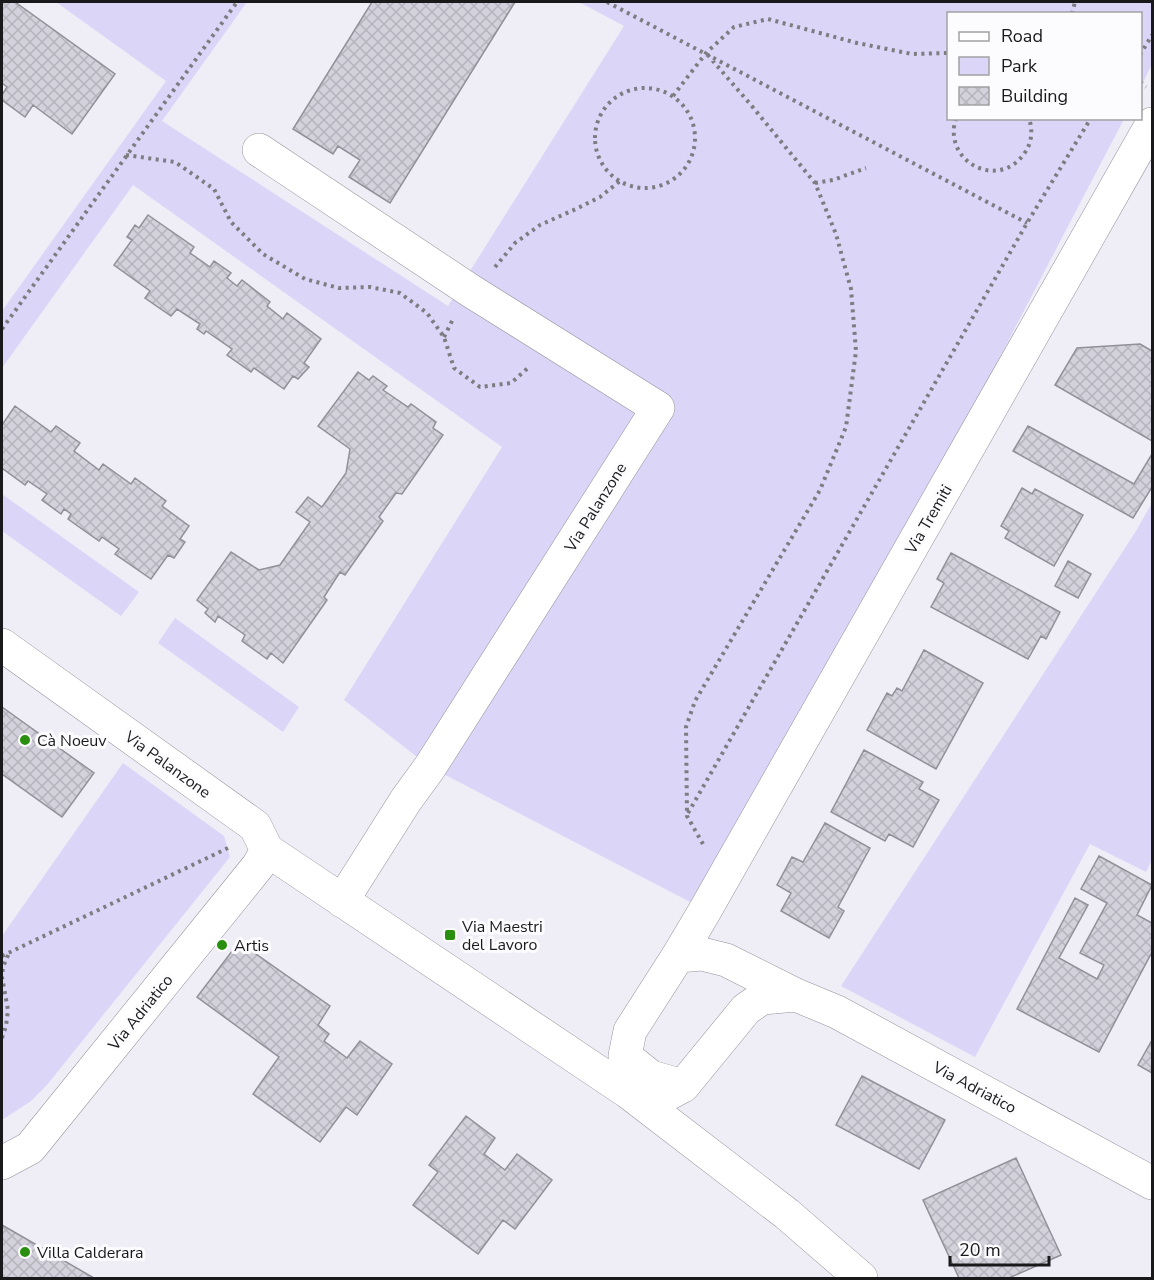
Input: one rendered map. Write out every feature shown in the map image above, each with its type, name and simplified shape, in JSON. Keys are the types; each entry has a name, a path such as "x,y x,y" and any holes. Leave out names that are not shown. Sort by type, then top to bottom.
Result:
{"street":[{"name":"Via Tremiti","path":"678,956 1152,124"},
{"name":"Via Palanzone","path":"259,150 466,288 658,408 342,901"},
{"name":"Via Palanzone","path":"2,645 255,826 252,847"},
{"path":"252,847 342,901 628,1092 787,1214 861,1278"},
{"name":"Via Adriatico","path":"2,1163 30,1148 258,866 252,847"},
{"path":"703,914 712,940 750,990 746,1009"},
{"name":"Via Adriatico","path":"678,956 702,954 726,960 837,1012 1152,1183"},
{"path":"678,956 630,1031 625,1056 651,1077 683,1086"},
{"path":"628,1092 662,1097 683,1086 746,1009 762,998 796,994"},
{"path":"570,1053 603,1048 630,1031"},
{"path":"683,1086 678,1111 687,1138"}],"path":[{"path":"2,329 237,2"},
{"path":"607,2 1027,223"},
{"path":"673,96 706,53 734,27 768,19 857,43 912,54 947,53"},
{"path":"1142,52 1152,34"},
{"path":"703,844 687,816 686,727 695,702 820,490 846,427 856,351 851,289 836,234 815,183 706,53"},
{"path":"1142,84 1146,87"},
{"path":"644,88 662,90 673,96 686,108 693,124 696,141 692,158 678,176 664,185 647,188 630,186 620,181 603,165 597,149 596,132 601,115 612,100 627,91 644,88"},
{"path":"955,120 953,127 954,141 960,153 973,166 994,171 1007,169 1018,162 1029,147 1032,134 1029,120"},
{"path":"687,816 1027,223 1090,120"},
{"path":"126,154 175,162 214,189 231,222 263,254 305,279 339,288 370,287 400,292 427,313 444,337 454,368 480,387 511,383 533,363 550,340"},
{"path":"815,183 834,180 866,168"},
{"path":"444,337 466,288 483,280 515,243 540,225 600,197 620,181"},
{"path":"2,956 252,847"},
{"path":"2,1038 8,1010 2,976 3,967 10,952"}],"green space":[{"path":"56,2 247,2 162,121 448,306 624,26 579,2 1152,2 1152,64 1142,85 1142,12 947,12 947,120 1123,120 958,437 696,905 430,767 344,700 502,447 133,185 2,368 2,311 166,81"},
{"path":"2,494 139,592 121,616 2,531"},
{"path":"1152,503 1152,860 1146,872 1090,844 975,1057 841,986"},
{"path":"175,618 299,707 283,732 158,643"},
{"path":"123,763 224,836 230,857 47,1085 31,1101 2,1120 2,936"}],"building":[{"path":"2,2 15,2 115,74 72,134 33,105 25,117 2,100 7,87 2,83"},
{"path":"372,2 515,2 390,203 349,177 360,160 338,146 333,154 293,129"},
{"path":"148,215 194,247 190,253 210,267 214,261 231,273 227,278 237,286 242,280 270,302 267,306 283,319 287,313 321,339 304,363 309,367 298,379 293,376 284,389 254,368 251,372 227,355 232,349 206,331 204,334 197,329 200,324 177,309 171,316 145,298 150,291 114,265 132,240 127,237 135,225 139,228"},
{"path":"1140,344 1152,351 1152,441 1055,385 1077,348"},
{"path":"358,372 369,380 373,376 387,386 383,390 408,407 411,404 436,422 433,428 443,435 402,494 396,493 379,517 383,521 345,575 340,572 324,597 327,600 283,663 271,653 267,659 242,641 245,635 218,616 215,622 205,613 208,609 197,600 231,552 259,570 280,565 310,522 296,512 308,497 322,507 346,473 350,449 318,426"},
{"path":"15,406 51,432 56,426 80,443 74,451 99,470 103,464 131,484 135,478 166,501 162,506 189,526 180,539 185,542 174,558 168,555 151,579 115,554 119,549 102,537 99,541 68,519 71,514 64,509 61,514 42,500 47,494 28,481 25,485 2,468 2,425"},
{"path":"1028,426 1134,484 1152,454 1152,487 1133,518 1013,451"},
{"path":"1022,488 1032,494 1035,489 1083,515 1054,566 1005,538 1009,531 1001,526"},
{"path":"951,553 1060,612 1046,639 1041,636 1028,659 931,607 944,583 937,579"},
{"path":"1068,561 1091,574 1078,598 1055,586"},
{"path":"924,650 983,683 936,769 867,730 887,693 892,696 897,688 902,691"},
{"name":"Cà Noeuv","path":"2,707 94,773 62,817 2,774"},
{"path":"864,750 923,782 919,789 939,800 913,847 889,834 885,841 831,812"},
{"path":"825,823 870,848 838,907 844,911 829,938 781,911 791,893 777,885 792,857 803,862"},
{"path":"1099,856 1152,885 1137,915 1152,923 1152,952 1099,1052 1017,1009 1075,898 1088,905 1059,958 1097,979 1104,965 1080,953 1107,903 1081,889"},
{"path":"239,942 330,1006 318,1025 329,1034 324,1041 347,1058 360,1041 392,1064 357,1115 346,1107 320,1142 253,1094 279,1057 197,997"},
{"path":"1152,1040 1152,1073 1138,1065"},
{"path":"862,1076 945,1120 919,1169 836,1125"},
{"path":"466,1116 495,1138 484,1154 505,1170 517,1154 552,1180 515,1229 503,1220 478,1254 413,1205 438,1172 429,1165"},
{"path":"1016,1158 1061,1255 1009,1278 959,1278 923,1200"},
{"name":"Villa Calderara","path":"2,1225 94,1278 2,1278"}],"place":[{"name":"Cà Noeuv","path":"25,740"},
{"name":"Via Maestri del Lavoro","path":"450,935"},
{"name":"Artis","path":"222,945"},
{"name":"Villa Calderara","path":"25,1252"}]}
